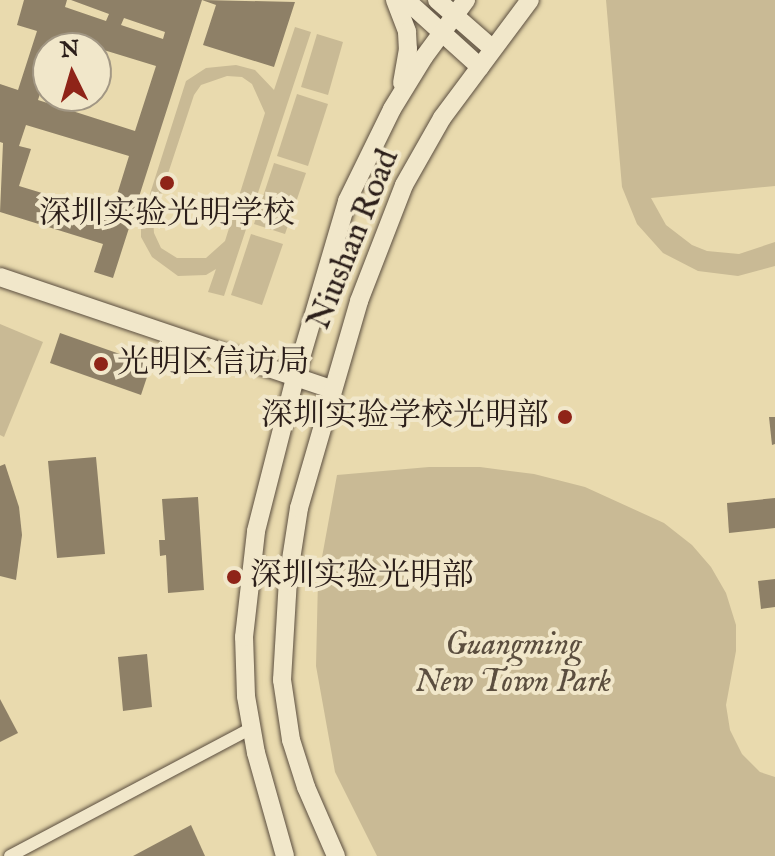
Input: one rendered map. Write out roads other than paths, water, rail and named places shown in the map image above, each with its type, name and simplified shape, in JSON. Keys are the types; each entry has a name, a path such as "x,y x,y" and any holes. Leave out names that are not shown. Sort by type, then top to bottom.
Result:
{"street":[{"path":"392,109 408,49 404,18 395,0"},
{"path":"406,0 480,67"},
{"path":"437,0 493,49"},
{"name":"Niushan Road","path":"285,856 246,696 244,637 256,531 295,378 347,201 392,109 466,0"},
{"name":"Niushan Road","path":"336,856 306,787 291,740 282,680 288,579 299,508 331,389 380,241 404,185 442,118 530,0"},
{"path":"0,277 331,389"},
{"path":"10,856 252,728"}],"place":[{"name":"深圳实验光明学校","path":"167,183"},
{"name":"光明区信访局","path":"101,364"},
{"name":"深圳实验学校光明部","path":"565,417"},
{"name":"深圳实验光明部","path":"234,577"}],"park label":[{"name":"Guangming New Town Park","path":"513,666"}]}
